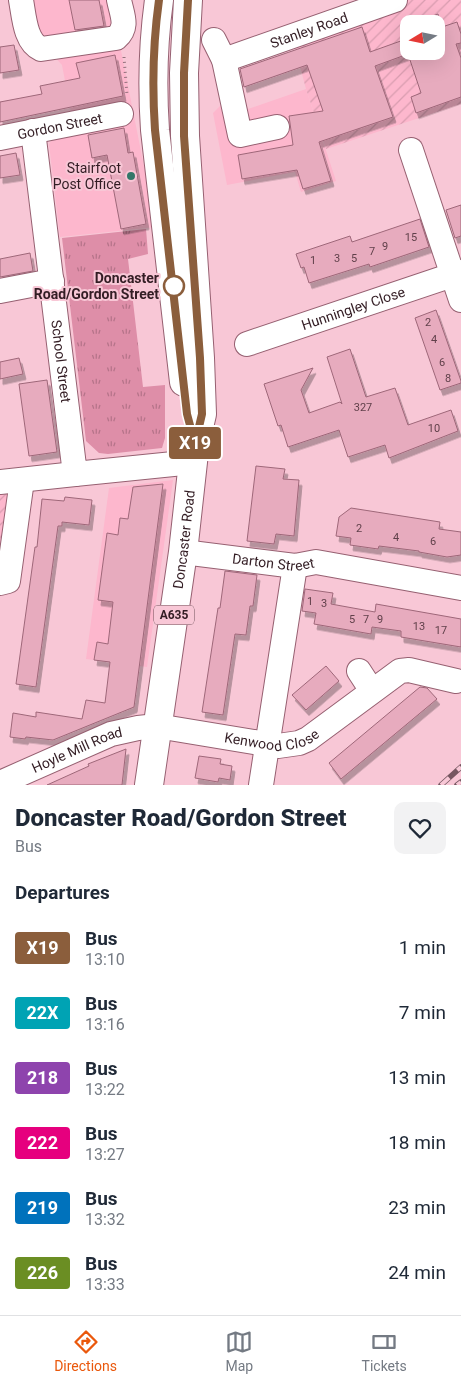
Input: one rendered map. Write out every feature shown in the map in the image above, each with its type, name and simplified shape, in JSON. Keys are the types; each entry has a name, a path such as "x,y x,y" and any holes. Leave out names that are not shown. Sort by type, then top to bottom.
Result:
{"highway":[{"name":"Doncaster Road","path":"159,0 154,51 153,93 155,130 187,414 194,453"},
{"name":"Doncaster Road","path":"149,785 183,552 194,453 202,414 200,358 184,136 184,73 188,0"}],"street":[{"path":"21,0 30,39 35,46 41,49 116,38 122,33 124,26 119,0"},
{"name":"Stanley Road","path":"277,127 240,135 219,50 395,0"},
{"name":"Gordon Street","path":"0,138 121,114"},
{"name":"School Street","path":"33,131 75,474"},
{"path":"411,150 457,273 461,300"},
{"name":"Hunningley Close","path":"247,344 457,273"},
{"path":"0,291 52,281"},
{"path":"4,582 11,481 75,474 194,453"},
{"name":"Darton Street","path":"183,552 295,566 316,562 361,580 461,588"},
{"path":"261,785 295,566"},
{"name":"Kenwood Close","path":"157,726 267,745 289,746 308,740 400,671 409,670 456,681"},
{"path":"359,671 372,691"},
{"name":"Hoyle Mill Road","path":"0,783 111,734 157,726"}],"shaded area":[{"path":"31,0 111,0 156,227 60,237 49,144 71,112 62,65 38,39"},
{"path":"382,0 461,0 461,104 326,149 306,89 294,44"},
{"path":"240,89 248,109 306,89 336,181 301,192 295,172 227,185 213,113 221,105 219,95"},
{"path":"173,480 147,667 86,659 109,488"},
{"path":"0,481 13,492 0,576"}],"green space":[{"path":"146,229 148,254 128,259 143,387 165,385 165,438 162,448 108,454 99,453 86,441 62,238"}],"building":[{"path":"69,0 99,0 104,26 75,30"},
{"path":"457,22 461,34 461,43 456,44 461,58 461,97 416,113 411,97 421,93 410,60 445,60 445,26"},
{"path":"362,27 370,52 400,41 400,57 375,66 393,117 319,142 331,181 303,189 297,170 242,179 238,155 293,145 289,116 323,111 307,65 244,87 240,69"},
{"path":"14,45 19,70 0,73 0,47"},
{"path":"115,55 123,96 0,122 0,102 42,94 40,86 80,78 76,63"},
{"path":"124,128 128,153 133,152 146,224 121,229 107,155 92,158 88,135"},
{"path":"16,153 20,175 0,178 0,156"},
{"path":"461,205 461,236 455,238 446,210"},
{"path":"420,219 429,247 370,267 369,264 309,283 304,267 301,268 296,254 350,236 352,242"},
{"path":"30,253 33,271 0,277 0,259"},
{"path":"436,310 461,381 461,383 440,390 415,318"},
{"path":"350,349 366,397 395,388 408,425 451,410 458,431 389,458 385,445 348,457 339,430 288,447 281,425 278,426 264,384 313,368 301,390 309,413 340,402 342,404 327,357"},
{"path":"19,358 23,374 0,379 0,362"},
{"path":"47,380 57,452 29,456 19,384"},
{"path":"256,466 285,469 283,479 299,480 294,536 276,534 274,544 247,541"},
{"path":"163,484 134,707 53,740 10,737 13,713 36,717 36,712 82,719 86,700 105,703 110,662 94,660 97,642 108,644 113,602 98,600 107,533 118,535 120,518 128,519 133,487"},
{"path":"65,497 92,500 89,525 62,522 62,526 58,526 36,687 16,684 35,547 37,547 42,499 64,501"},
{"path":"351,508 440,522 439,529 461,532 461,555 447,557 379,546 378,549 350,545 351,538 336,536 339,517"},
{"path":"225,571 257,575 253,606 250,606 246,635 235,634 223,715 202,712"},
{"path":"305,589 333,593 331,604 375,612 376,604 461,619 461,647 401,637 401,631 372,627 371,634 314,624 316,613 302,611"},
{"path":"326,666 339,681 306,710 292,695"},
{"path":"420,687 427,688 437,699 341,779 329,763"},
{"path":"126,749 122,785 47,785 89,766 88,764"},
{"path":"199,756 221,759 220,764 232,766 230,780 219,778 218,782 195,778"}],"railway":[{"path":"441,785 461,767"},
{"path":"457,785 461,782"}],"bus line":[{"name":"X19","path":"159,0 154,39 153,93 155,130 175,293 187,414 195,444 202,414 200,358 184,136 184,73 188,0"}],"place":[{"name":"Stairfoot Post Office","path":"131,176"},
{"name":"Doncaster Road/Gordon Street","path":"174,286"}]}
